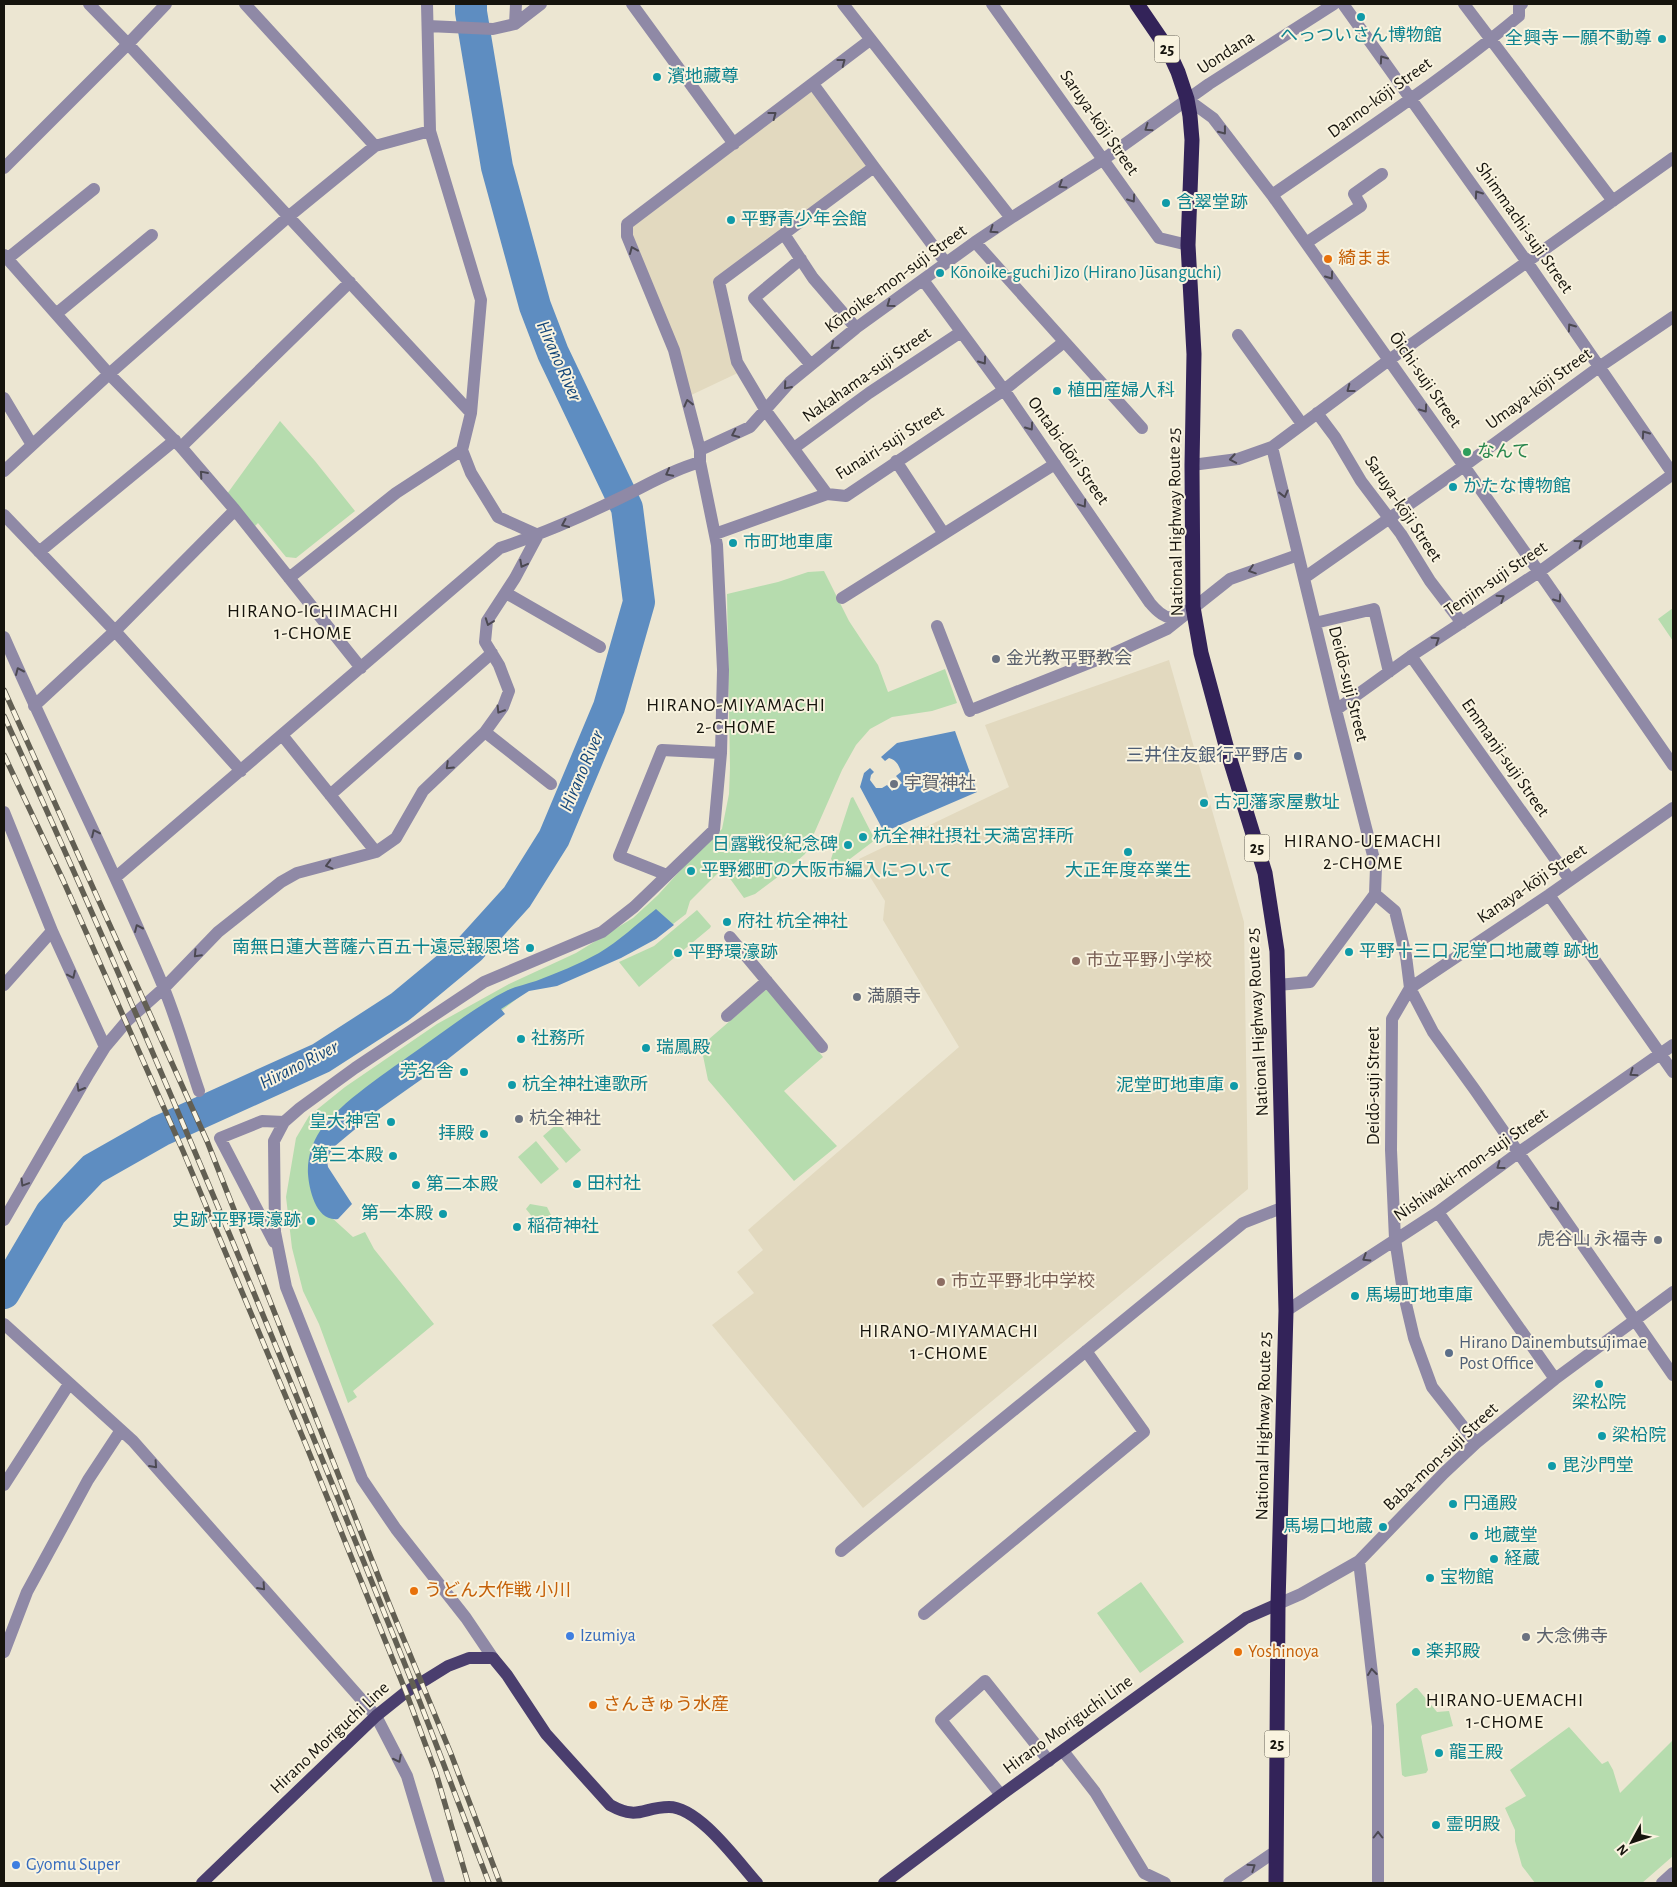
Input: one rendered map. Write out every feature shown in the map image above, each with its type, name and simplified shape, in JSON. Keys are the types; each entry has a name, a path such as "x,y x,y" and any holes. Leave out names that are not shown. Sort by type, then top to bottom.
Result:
{"highway":[{"name":"National Highway Route 25","path":"1137,4 1167,48 1187,99 1192,140 1188,245 1194,354 1192,465 1193,607 1201,653 1228,753 1265,873 1277,951 1286,1311 1278,1604 1276,1883"}],"main road":[{"name":"Hirano Moriguchi Line","path":"884,1883 1246,1618 1278,1604"},
{"name":"Hirano Moriguchi Line","path":"202,1883 376,1716 406,1692 448,1666 469,1658 493,1658"},
{"path":"493,1658 507,1675 546,1734 610,1806 632,1814 671,1807 682,1809 695,1816 710,1830 757,1883"}],"street":[{"path":"89,4 470,413"},
{"path":"4,168 166,4"},
{"path":"245,4 374,146"},
{"path":"4,1220 105,1047 127,1021 164,988 218,932 281,882 297,873 376,852 396,838 423,791 485,732 503,707 509,691 499,666 485,642 487,621 506,593 538,535 498,517 471,474 462,450 470,413 481,300 430,131 434,27 427,4"},
{"path":"515,24 516,4"},
{"path":"434,27 493,29 515,24 542,4"},
{"path":"632,4 734,144"},
{"path":"843,4 1011,218"},
{"name":"Saruya-kōji Street","path":"992,4 1159,238 1188,245"},
{"name":"Uondana","path":"1187,99 1334,4"},
{"name":"Shimmachi-suji Street","path":"1344,4 1527,262 1673,474"},
{"path":"1464,4 1613,201"},
{"name":"Danno-kōji Street","path":"1272,196 1411,99 1490,39 1519,16 1519,6 1522,4"},
{"path":"493,1658 466,1618 396,1529 362,1479 286,1287 275,1232 274,1141 284,1122 300,1108 355,1068 484,982 602,932 634,907 714,830 721,753 723,670 717,545 700,456 674,350 627,236 627,224 870,40"},
{"path":"813,84 946,262"},
{"name":"Kōnoike-mon-suji Street","path":"116,878 500,548 538,535 592,512 677,469 750,427 790,382 856,328 924,280 946,262 1104,159 1187,99"},
{"name":"Ōichi-suji Street","path":"1187,99 1213,118 1272,196 1539,572 1673,765"},
{"path":"4,471 109,374 288,217 374,146 430,131"},
{"path":"1192,465 1238,459 1272,447 1389,360 1673,158"},
{"path":"827,494 766,411 737,362 719,282 874,168"},
{"path":"1306,243 1361,206 1354,194 1382,174"},
{"path":"94,189 5,257 109,374 178,444 235,510 361,668"},
{"path":"56,314 152,234"},
{"path":"784,234 813,278 856,328"},
{"path":"975,242 1142,428"},
{"path":"801,259 754,298 811,365"},
{"name":"Ontabi-dōri Street","path":"924,280 1004,390 1150,603 1161,615 1166,617 1176,616 1193,607"},
{"path":"39,552 178,444 350,282"},
{"name":"Umaya-kōji Street","path":"1304,578 1464,466 1599,367 1673,317"},
{"name":"Nakahama-suji Street","path":"794,448 869,393 961,332"},
{"path":"1238,335 1302,424"},
{"name":"Funairi-suji Street","path":"715,534 827,494 846,496 1004,390 1064,342"},
{"path":"4,398 32,445"},
{"name":"Saruya-kōji Street","path":"1317,413 1335,437 1361,481 1401,534 1430,582 1462,623"},
{"name":"Deidō-suji Street","path":"1272,447 1376,867 1375,894"},
{"path":"288,578 396,493 462,450"},
{"path":"896,461 944,534"},
{"path":"842,598 1055,464"},
{"name":"Tenjin-suji Street","path":"1336,710 1411,656 1539,572 1673,474"},
{"path":"34,706 115,631 235,510"},
{"path":"4,515 115,631 241,770"},
{"path":"937,626 973,710 1112,654 1167,629 1230,579 1298,555"},
{"path":"506,593 600,647"},
{"path":"1315,623 1374,609 1389,672"},
{"path":"4,637 34,706 116,878 164,988 199,1091"},
{"path":"330,795 492,653"},
{"name":"Emmanji-suji Street","path":"1411,656 1570,880"},
{"path":"485,732 551,784"},
{"path":"282,735 376,852"},
{"path":"667,875 619,856 662,750 721,753"},
{"name":"Kanaya-kōji Street","path":"1410,988 1549,895 1673,808"},
{"path":"4,812 52,931 105,1047"},
{"path":"1278,985 1310,982 1375,894 1395,912 1406,956 1410,988 1433,1032 1673,1375"},
{"path":"1549,895 1673,1072"},
{"path":"4,985 52,931"},
{"path":"730,937 822,1047"},
{"path":"727,1016 767,981"},
{"name":"Deidō-suji Street","path":"1410,988 1392,1019 1391,1150 1395,1239 1403,1291 1414,1338 1432,1388 1476,1442"},
{"name":"Nishiwaki-mon-suji Street","path":"1286,1311 1438,1212 1518,1153 1673,1045"},
{"path":"279,1252 220,1138 262,1120 284,1122"},
{"path":"841,1551 1243,1223 1284,1207"},
{"path":"1438,1212 1555,1379"},
{"name":"Baba-mon-suji Street","path":"1278,1604 1301,1594 1360,1561 1476,1442 1555,1379 1673,1292"},
{"path":"6,1326 133,1441 376,1716 406,1776 440,1883"},
{"path":"924,1614 1144,1432 1086,1351"},
{"path":"4,1485 70,1384"},
{"path":"4,1652 27,1592 88,1480 121,1430"},
{"path":"1360,1561 1378,1726 1378,1883"},
{"path":"1002,1795 941,1720 985,1681 1049,1761"},
{"path":"1063,1751 1095,1792 1144,1873 1165,1883"},
{"path":"1229,1883 1276,1851"},
{"path":"1662,1883 1673,1873"}],"shaded area":[{"name":"平野青少年会館","path":"813,84 874,167 719,282 742,371 687,397 627,224"},
{"path":"1169,660 1244,922 1248,1189 863,1508 712,1325 754,1293 737,1272 763,1250 748,1230 959,1047 883,920 885,901 859,859 1009,787 985,725"}],"green space":[{"path":"280,421 355,511 296,558 286,557 258,523 255,526 227,494"},
{"path":"824,571 849,621 878,665 888,692 945,669 957,703 932,711 892,717 870,729 856,745 842,770 805,854 755,894 744,898 721,870 690,901 686,914 664,931 630,953 529,989 333,1145 326,1166 331,1217 353,1237 365,1232 374,1249 434,1324 353,1391 357,1397 348,1403 319,1324 303,1291 292,1248 286,1197 296,1138 309,1116 345,1087 437,1024 509,984 576,953 633,918 722,829 729,794 730,768 727,594 778,582 808,572"},
{"path":"1673,608 1673,641 1658,619"},
{"path":"853,797 875,840 838,868 831,859 851,798"},
{"path":"697,910 711,926 710,928 639,987 619,962 654,946"},
{"path":"768,988 823,1057 784,1091 837,1146 794,1181 708,1080 701,1046"},
{"path":"558,1123 581,1150 566,1163 543,1136"},
{"path":"536,1141 559,1169 541,1184 518,1157"},
{"path":"530,1204 547,1207 551,1215 541,1224 538,1224 526,1209"},
{"path":"1141,1582 1184,1642 1140,1673 1097,1613"},
{"path":"1415,1688 1437,1712 1449,1711 1453,1726 1422,1735 1428,1770 1426,1773 1405,1777 1402,1775 1396,1704"},
{"path":"1569,1727 1602,1764 1608,1761 1613,1770 1620,1793 1673,1740 1673,1856 1642,1883 1535,1883 1522,1866 1515,1841 1515,1830 1505,1808 1526,1796 1510,1770"}],"water":[{"path":"955,731 977,792 884,832 860,787 864,773 870,768 874,772 870,780 876,788 882,788 887,785 892,791 902,783 896,776 901,772 894,760 889,758 885,761 881,757 897,743"},
{"path":"656,909 674,925 656,939 621,958 557,986 529,991 501,1009 505,1014 429,1074 378,1110 335,1146 328,1156 328,1167 352,1204 338,1219 330,1219 319,1210 312,1196 308,1174 312,1146 320,1131 329,1120 352,1098 485,1003 508,990 552,975 599,953 621,938"}],"waterway":[{"name":"Hirano River","path":"4,1293 51,1213 93,1169 160,1131 321,1058 400,1007 470,949 517,897 554,838 609,707 639,602 627,508 553,353 535,306 497,167 471,4"}],"railway":[{"path":"4,690 207,1141 390,1606 451,1754 500,1883"},
{"path":"4,716 111,955 214,1196 412,1682 489,1883"},
{"path":"4,755 63,880 183,1151 306,1445 406,1692 436,1773 468,1883"}],"place":[{"name":"へっついさん博物館","path":"1361,17"},
{"name":"全興寺 一願不動尊","path":"1662,39"},
{"name":"濱地藏尊","path":"657,77"},
{"name":"含翠堂跡","path":"1166,203"},
{"name":"平野青少年会館","path":"731,220"},
{"name":"綺まま","path":"1328,259"},
{"name":"Kōnoike-guchi Jizo (Hirano Jūsanguchi)","path":"940,273"},
{"name":"植田産婦人科","path":"1057,391"},
{"name":"なんて","path":"1467,452"},
{"name":"かたな博物館","path":"1453,487"},
{"name":"市町地車庫","path":"733,543"},
{"name":"金光教平野教会","path":"996,659"},
{"name":"三井住友銀行平野店","path":"1298,756"},
{"name":"宇賀神社","path":"894,784"},
{"name":"古河藩家屋敷址","path":"1204,803"},
{"name":"杭全神社摂社 天満宮拝所","path":"863,837"},
{"name":"日露戦役紀念碑","path":"848,845"},
{"name":"大正年度卒業生","path":"1128,852"},
{"name":"平野郷町の大阪市編入について","path":"691,871"},
{"name":"府社 杭全神社","path":"727,922"},
{"name":"南無日蓮大菩薩六百五十遠忌報恩塔","path":"530,948"},
{"name":"平野十三口 泥堂口地蔵尊 跡地","path":"1349,952"},
{"name":"平野環濠跡","path":"678,953"},
{"name":"市立平野小学校","path":"1076,961"},
{"name":"満願寺","path":"857,997"},
{"name":"社務所","path":"521,1039"},
{"name":"瑞鳳殿","path":"646,1048"},
{"name":"芳名舎","path":"464,1072"},
{"name":"杭全神社連歌所","path":"512,1085"},
{"name":"泥堂町地車庫","path":"1234,1086"},
{"name":"杭全神社","path":"519,1119"},
{"name":"皇大神宮","path":"391,1122"},
{"name":"拝殿","path":"484,1134"},
{"name":"第三本殿","path":"393,1156"},
{"name":"田村社","path":"577,1184"},
{"name":"第二本殿","path":"416,1185"},
{"name":"第一本殿","path":"443,1214"},
{"name":"史跡 平野環濠跡","path":"311,1221"},
{"name":"稲荷神社","path":"517,1227"},
{"name":"虎谷山 永福寺","path":"1658,1240"},
{"name":"市立平野北中学校","path":"941,1282"},
{"name":"馬場町地車庫","path":"1355,1296"},
{"name":"Hirano Dainembutsujimae Post Office","path":"1449,1353"},
{"name":"梁松院","path":"1599,1384"},
{"name":"梁柗院","path":"1602,1436"},
{"name":"毘沙門堂","path":"1552,1466"},
{"name":"円通殿","path":"1453,1504"},
{"name":"馬場口地蔵","path":"1383,1527"},
{"name":"地蔵堂","path":"1474,1536"},
{"name":"経蔵","path":"1494,1559"},
{"name":"宝物館","path":"1430,1578"},
{"name":"うどん大作戦 小川","path":"414,1591"},
{"name":"Izumiya","path":"570,1636"},
{"name":"大念佛寺","path":"1526,1637"},
{"name":"Yoshinoya","path":"1238,1652"},
{"name":"楽邦殿","path":"1416,1652"},
{"name":"さんきゅう水産","path":"593,1705"},
{"name":"龍王殿","path":"1439,1753"},
{"name":"霊明殿","path":"1436,1825"},
{"name":"Gyomu Super","path":"16,1865"}],"district":[{"name":"HIRANO-ICHIMACHI 1-CHOME","path":"313,622"},
{"name":"HIRANO-MIYAMACHI 2-CHOME","path":"736,716"},
{"name":"HIRANO-UEMACHI 2-CHOME","path":"1363,852"},
{"name":"HIRANO-MIYAMACHI 1-CHOME","path":"949,1342"},
{"name":"HIRANO-UEMACHI 1-CHOME","path":"1505,1711"}]}
